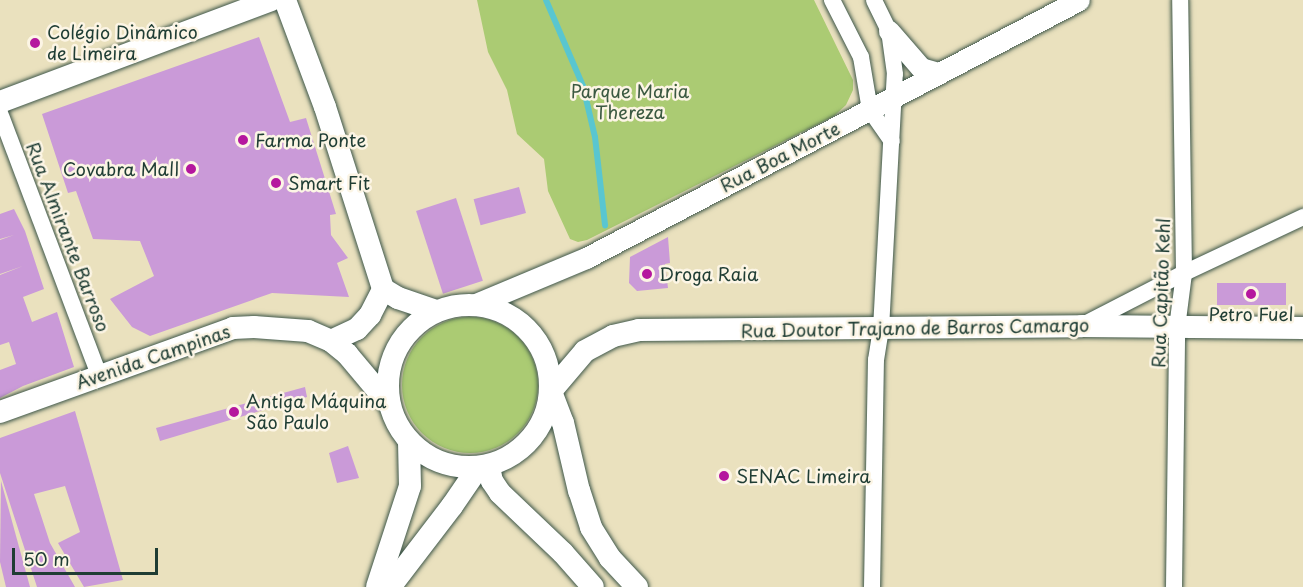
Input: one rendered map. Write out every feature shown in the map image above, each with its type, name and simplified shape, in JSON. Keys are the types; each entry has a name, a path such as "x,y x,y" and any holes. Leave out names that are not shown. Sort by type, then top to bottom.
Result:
{"main road":[{"path":"0,102 272,0"},
{"path":"285,0 325,107 383,289 398,298 436,311"},
{"path":"331,341 357,329 370,315 383,289"},
{"path":"551,391 545,415 536,432 523,447 507,458 483,467 452,466 437,460 409,442 397,424 389,404 388,382 392,360 402,340 417,323 436,311 456,305 476,304 506,314 531,333 543,350 549,370 551,391 563,423 579,491 591,527 610,558 636,587"},
{"name":"Rua Doutor Trajano de Barros Camargo","path":"551,391 585,351 613,336 639,330 1082,326 1303,328"},
{"name":"Avenida Campinas","path":"0,412 233,328 254,327 308,332 331,341 347,354 389,404"},
{"path":"380,586 410,486 409,442"},
{"path":"380,586 435,527 483,467"},
{"path":"483,467 500,493 563,553 591,585"},
{"path":"591,585 597,566 600,541"}],"street":[{"path":"832,0 861,57 870,110 892,141"},
{"path":"874,0 889,31 921,68 939,74"},
{"name":"Rua Boa Morte","path":"476,304 586,258 1079,0"},
{"name":"Rua Capitão Kehl","path":"1174,587 1177,328 1184,273 1180,0"},
{"path":"872,587 876,360 881,329 895,98 895,74 889,31"},
{"name":"Rua Almirante Barroso","path":"0,113 99,375"},
{"path":"1082,326 1184,273 1303,217"}],"green space":[{"name":"Parque Maria Thereza","path":"477,0 814,0 853,80 853,90 846,105 834,116 587,240 578,242 570,239 548,191 544,159 517,134 507,90 488,52"},
{"path":"470,317 496,322 518,337 533,359 538,385 533,411 518,433 496,448 470,453 444,448 422,433 407,411 402,385 407,359 422,337 444,322"}],"building":[{"name":"Covabra Mall","path":"259,37 290,122 306,118 336,214 330,215 331,235 348,258 337,263 349,297 272,293 150,336 132,327 110,299 154,276 140,241 93,239 76,191 68,193 42,114"},
{"path":"519,187 526,213 481,225 474,199"},
{"path":"456,198 483,281 443,294 416,211"},
{"path":"14,209 25,231 44,289 23,297 32,322 57,312 74,367 23,386 0,398 0,370 16,364 9,342 0,345 0,275 23,266 0,274 0,240 14,235 0,239 0,214"},
{"name":"Droga Raia","path":"668,237 670,263 665,264 668,288 637,291 629,283 630,257"},
{"name":"Petro Fuel","path":"1217,283 1286,283 1286,305 1217,305"},
{"name":"Antiga Máquina São Paulo","path":"305,387 307,397 160,441 156,428"},
{"path":"75,411 123,580 84,587 58,543 80,532 65,486 34,494 50,543 75,587 37,587 0,473 0,438"},
{"name":"Antiga Máquina São Paulo","path":"348,446 359,478 337,483 329,453"},
{"path":"1,481 30,587 6,587 0,562"}],"waterway":[{"path":"546,0 583,86 595,137 605,225"}],"place":[{"name":"Colégio Dinâmico de Limeira","path":"35,43"},
{"name":"Farma Ponte","path":"243,140"},
{"name":"Covabra Mall","path":"191,169"},
{"name":"Smart Fit","path":"276,183"},
{"name":"Droga Raia","path":"647,274"},
{"name":"Petro Fuel","path":"1251,294"},
{"name":"Antiga Máquina São Paulo","path":"234,412"},
{"name":"SENAC Limeira","path":"724,476"}]}
